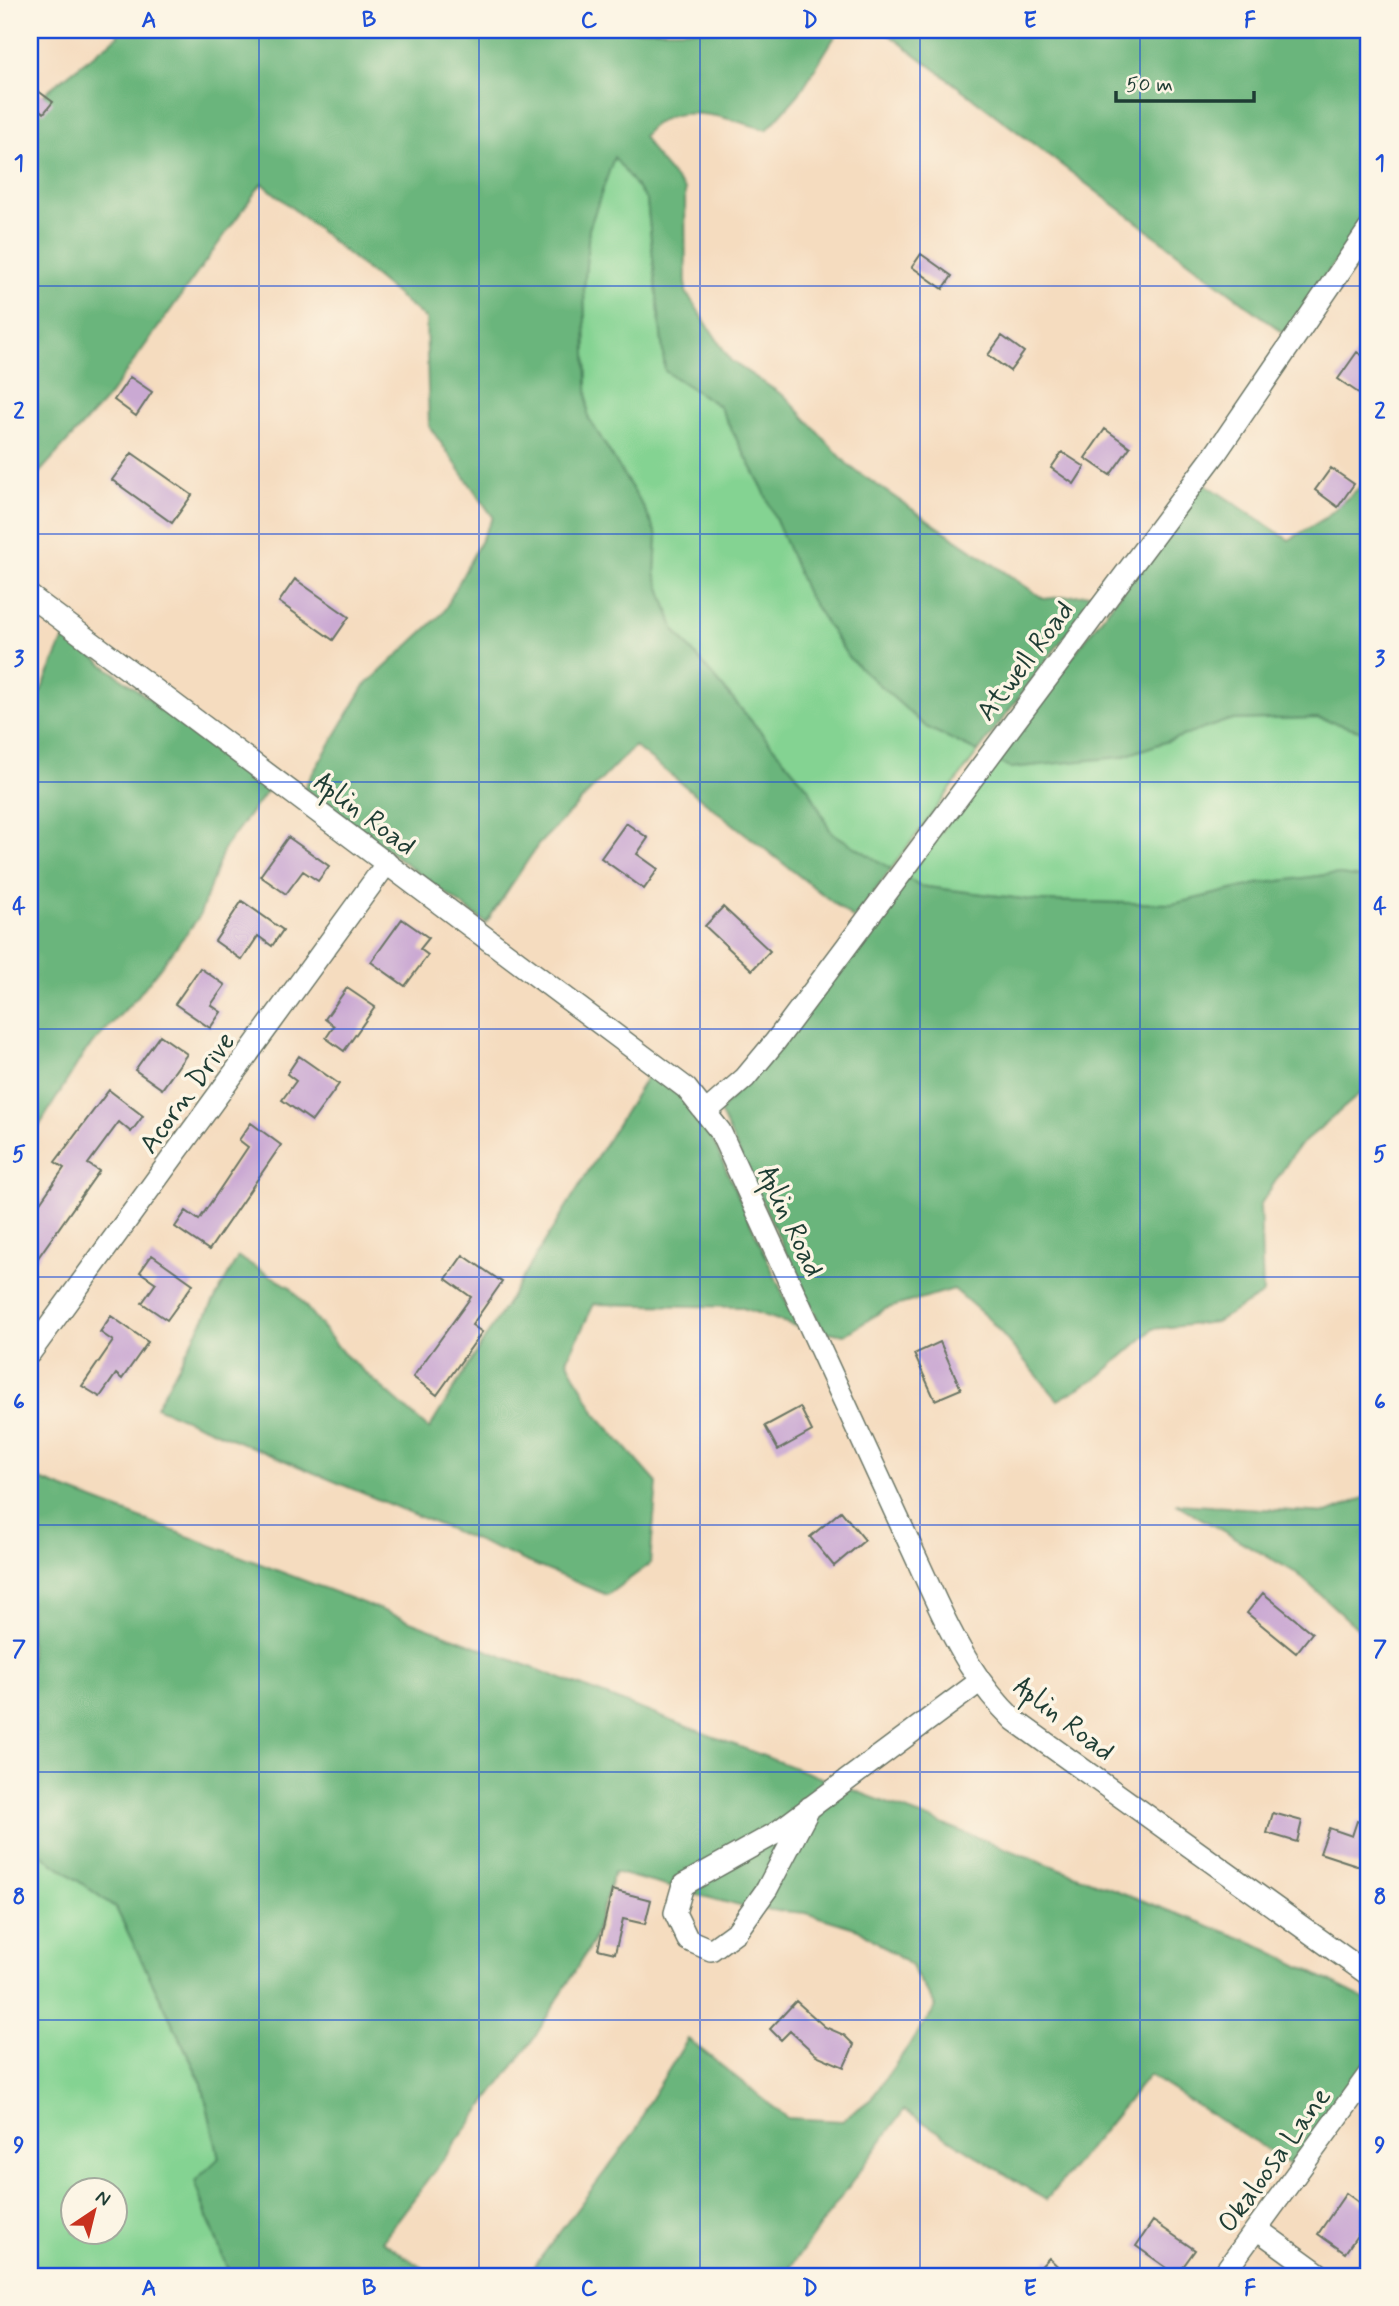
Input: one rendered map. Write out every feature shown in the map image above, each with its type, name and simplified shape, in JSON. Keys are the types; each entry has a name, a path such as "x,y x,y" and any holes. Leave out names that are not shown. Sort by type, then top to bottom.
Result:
{"street":[{"name":"Atwell Road","path":"707,1111 745,1078 775,1042 1216,453 1369,229"},
{"name":"Aplin Road","path":"30,596 686,1087 707,1111 726,1143 955,1642 979,1682 1014,1720 1369,1975"},
{"name":"Acorn Drive","path":"30,1353 387,863"},
{"path":"810,1807 767,1889 737,1931 711,1950 688,1940 675,1913 683,1885 776,1833 810,1807 979,1682"},
{"name":"Okaloosa Lane","path":"1222,2276 1369,2074"},
{"path":"1257,2229 1322,2276"}],"green space":[{"path":"117,30 839,30 799,94 767,130 719,117 685,114 655,124 643,136 654,154 685,190 686,292 731,361 787,398 849,466 1044,599 1097,593 978,752 926,727 849,658 807,594 762,487 719,406 665,371 647,201 614,157 589,229 584,290 588,417 644,508 657,536 655,573 675,631 809,789 831,832 891,869 854,919 634,746 538,845 486,923 304,788 364,687 443,613 493,517 429,426 426,319 262,183 108,397 30,483 30,118 47,91 118,36"},
{"path":"883,30 1369,30 1369,213 1285,334"},
{"path":"614,156 647,201 665,371 719,406 762,487 926,727 978,752 891,869 831,832 809,789 675,631 655,573 657,536 644,508 588,417 584,290 589,229"},
{"path":"1369,479 1369,733 1318,718 1229,720 1121,757 1011,768 994,760 1204,483 1289,540 1325,518"},
{"path":"65,636 269,788 224,848 199,917 137,997 84,1053 30,1141 30,716"},
{"path":"1318,718 1369,733 1369,879 1333,874 1257,884 1173,904 1039,901 919,886 907,878 994,760 1121,757 1229,720"},
{"path":"1333,874 1369,879 1369,1086 1297,1148 1260,1205 1263,1294 1216,1322 1153,1329 1100,1376 1058,1400 989,1319 954,1289 885,1309 845,1335 823,1331 720,1112 907,878 919,886 1039,901 1173,904 1257,884"},
{"path":"649,1073 679,1096 711,1136 798,1327 740,1307 594,1304 567,1360 596,1414 657,1483 650,1564 607,1595 156,1407 238,1257 290,1287 343,1353 429,1429"},
{"path":"30,1476 1254,1943 1369,2001 1369,2059 1292,2166 1149,2075 1046,2200 904,2110 784,2276 527,2276 639,2126 645,2108 688,2039 787,2118 842,2121 871,2099 936,2007 910,1965 858,1929 806,1913 747,1908 614,1872 592,1943 533,2040 382,2241 435,2276 230,2276 195,2181 219,2158 202,2083 116,1908 30,1846"},
{"path":"1369,1496 1369,1639 1298,1574 1176,1504 1327,1513"},
{"path":"30,1846 116,1908 202,2084 219,2158 200,2198 230,2276 30,2276"}],"building":[{"path":"30,85 53,102 44,113 30,103"},
{"path":"921,254 952,276 943,289 912,267"},
{"path":"1002,336 1024,352 1010,371 988,355"},
{"path":"1357,352 1369,360 1369,388 1363,396 1338,379"},
{"path":"130,377 152,392 136,416 114,400"},
{"path":"1105,429 1130,447 1110,475 1085,458"},
{"path":"1062,452 1085,467 1074,484 1051,468"},
{"path":"132,453 192,495 172,523 112,480"},
{"path":"1331,468 1354,484 1338,507 1315,490"},
{"path":"295,579 349,617 333,640 279,602"},
{"path":"626,823 648,838 637,854 658,869 644,889 601,858"},
{"path":"288,837 329,866 318,881 303,871 286,894 260,876"},
{"path":"242,901 283,930 272,946 258,936 242,960 215,941"},
{"path":"723,907 770,951 752,970 705,926"},
{"path":"402,919 429,938 420,949 428,955 405,986 371,962"},
{"path":"200,968 225,985 211,1005 221,1012 210,1028 175,1004"},
{"path":"347,988 375,1007 344,1051 326,1038 334,1026 325,1019"},
{"path":"160,1035 187,1054 162,1089 135,1070"},
{"path":"299,1056 339,1084 312,1121 282,1100 296,1081 287,1074"},
{"path":"109,1090 143,1116 131,1132 119,1122 88,1164 99,1171 30,1269 30,1217 64,1168 55,1162"},
{"path":"251,1123 281,1145 209,1250 175,1227 186,1211 199,1220 248,1147 239,1140"},
{"path":"152,1255 193,1284 167,1320 142,1303 156,1283 140,1272"},
{"path":"463,1255 502,1282 472,1325 482,1332 437,1395 413,1377 471,1297 446,1279"},
{"path":"111,1316 148,1342 122,1379 116,1374 100,1397 82,1386 113,1341 100,1332"},
{"path":"940,1342 961,1389 935,1400 914,1354"},
{"path":"800,1407 812,1431 778,1450 765,1426"},
{"path":"841,1511 865,1540 834,1566 810,1537"},
{"path":"1263,1593 1312,1633 1296,1653 1247,1613"},
{"path":"1273,1813 1302,1821 1297,1842 1267,1833"},
{"path":"1357,1821 1369,1825 1369,1869 1320,1853 1329,1828 1352,1836"},
{"path":"612,1890 651,1900 645,1924 623,1919 615,1953 598,1949"},
{"path":"796,2001 825,2027 844,2035 854,2045 844,2067 816,2055 790,2031 781,2040 770,2029"},
{"path":"1346,2193 1369,2210 1369,2218 1345,2253 1318,2234"},
{"path":"1153,2221 1195,2250 1177,2275 1136,2246"},
{"path":"1049,2258 1068,2276 1032,2276"}]}
